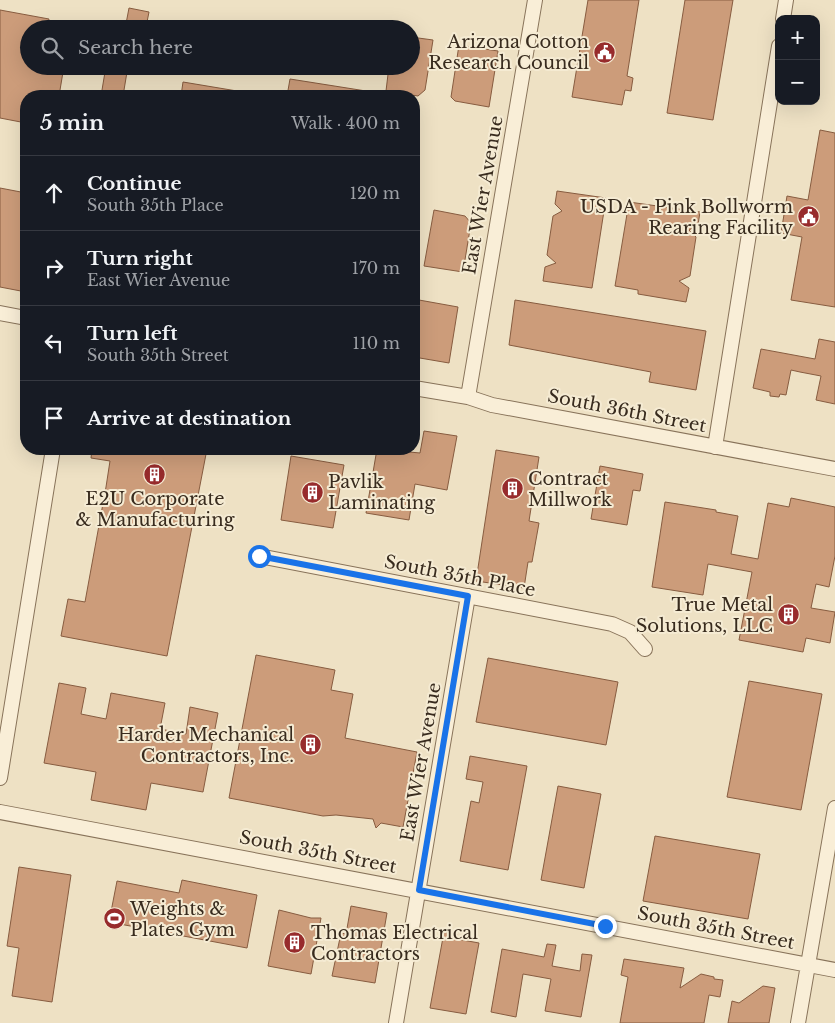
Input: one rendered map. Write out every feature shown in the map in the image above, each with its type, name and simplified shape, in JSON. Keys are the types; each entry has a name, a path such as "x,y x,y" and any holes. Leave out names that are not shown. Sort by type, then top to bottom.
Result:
{"street":[{"name":"East Wier Avenue","path":"468,397 535,0"},
{"path":"784,15 786,0"},
{"path":"715,447 777,60"},
{"path":"0,313 20,317"},
{"name":"South 36th Street","path":"420,389 468,397 492,405 835,469"},
{"path":"0,778 52,455"},
{"name":"South 35th Place","path":"259,556 612,624 630,632 645,649"},
{"name":"East Wier Avenue","path":"396,1023 468,596"},
{"path":"798,1023 835,808"},
{"name":"South 35th Street","path":"0,812 835,970"}],"building":[{"name":"Arizona Cotton Research Council","path":"588,0 639,0 627,76 633,78 631,91 625,90 622,105 572,97"},
{"path":"685,0 733,0 713,120 667,113"},
{"path":"129,8 149,12 147,20 127,20"},
{"path":"0,10 49,19 20,20 20,75 62,75 60,90 20,90 20,122 0,118"},
{"path":"420,38 433,40 425,90 420,94 420,90 386,90 388,75 420,75"},
{"path":"459,45 498,51 489,107 455,101 451,97"},
{"path":"104,75 126,75 124,90 102,90"},
{"path":"290,79 360,90 288,90"},
{"path":"183,82 231,90 182,90"},
{"name":"USDA - Pink Bollworm Rearing Facility","path":"820,130 835,133 835,307 791,300 802,237 781,233 787,196 808,200"},
{"path":"0,188 20,192 20,291 0,287"},
{"path":"557,191 606,198 592,288 543,281 545,267 556,263 547,255 553,216 562,211 555,204"},
{"path":"629,202 700,212 698,225 689,230 696,237 690,276 679,281 689,288 686,302 638,294 638,290 615,286"},
{"path":"434,210 465,216 471,223 463,272 424,266"},
{"path":"420,300 458,307 449,363 420,358"},
{"path":"515,300 706,331 696,390 649,382 651,372 509,345"},
{"path":"819,339 835,342 835,404 816,400 821,376 791,370 786,395 780,394 779,397 770,396 770,392 753,388 761,349 815,359"},
{"path":"424,431 457,436 447,490 415,484 409,520 366,513 376,455 420,455"},
{"name":"Contract Millwork","path":"496,450 539,457 529,521 539,523 532,562 528,562 524,588 476,581"},
{"path":"91,455 206,455 167,656 61,636 68,599 85,602 106,487 110,461 91,458"},
{"name":"Pavlik Laminating","path":"291,456 344,465 333,528 281,520"},
{"path":"600,466 643,474 640,491 633,490 627,525 591,519"},
{"path":"791,498 835,507 835,556 829,587 816,584 811,608 835,612 830,643 806,638 803,652 739,640 752,572 708,564 703,595 652,587 665,502 716,510 716,512 738,516 731,554 758,559 768,503 789,507"},
{"name":"Harder Mechanical Contractors, Inc.","path":"256,655 335,670 331,690 353,694 345,738 417,752 403,827 381,823 376,828 373,819 336,815 323,816 229,798"},
{"path":"488,658 618,682 606,745 476,722"},
{"path":"749,681 822,694 801,810 727,797"},
{"path":"59,683 86,688 81,714 106,719 111,693 165,703 160,729 186,734 190,707 218,713 203,792 151,783 146,810 91,800 96,772 44,763"},
{"path":"470,756 527,766 508,870 460,861 471,801 479,803 483,782 466,779"},
{"path":"558,786 601,794 584,888 541,880"},
{"path":"655,836 760,854 748,919 643,901"},
{"path":"19,867 71,875 52,1002 12,996 19,948 7,946"},
{"path":"182,880 257,895 247,948 109,922 117,881 179,893"},
{"path":"351,906 387,913 375,983 332,976 341,933 346,934"},
{"name":"Thomas Electrical Contractors","path":"279,910 311,918 321,918 311,974 268,966"},
{"path":"444,932 457,934 457,939 479,943 466,1014 430,1008"},
{"path":"547,944 556,945 552,966 580,971 582,954 592,955 581,1017 545,1011 551,979 523,974 516,1017 491,1012 502,949 544,957"},
{"path":"624,959 684,968 680,988 701,974 723,980 720,997 709,995 704,1023 620,1023 628,977 621,975"},
{"path":"763,986 775,988 769,1023 728,1023 732,1001 739,1003"}],"place":[{"name":"Arizona Cotton Research Council","path":"605,52"},
{"name":"USDA - Pink Bollworm Rearing Facility","path":"809,217"},
{"name":"E2U Corporate & Manufacturing","path":"155,474"},
{"name":"Contract Millwork","path":"512,489"},
{"name":"Pavlik Laminating","path":"312,492"},
{"name":"True Metal Solutions, LLC","path":"789,615"},
{"name":"Harder Mechanical Contractors, Inc.","path":"310,745"},
{"name":"Weights & Plates Gym","path":"114,919"},
{"name":"Thomas Electrical Contractors","path":"295,943"}],"route":[{"path":"259,556 468,596 419,890 605,926"}]}
